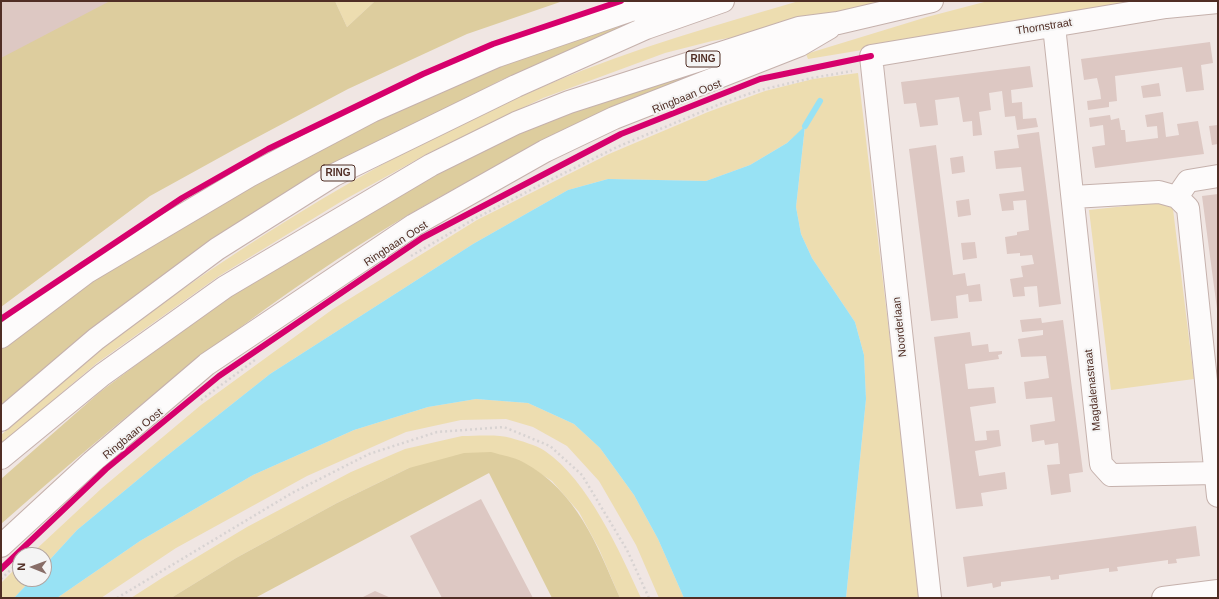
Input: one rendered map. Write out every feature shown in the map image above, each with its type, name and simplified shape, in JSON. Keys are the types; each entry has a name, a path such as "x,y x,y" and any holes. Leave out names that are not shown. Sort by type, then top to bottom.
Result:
{"main road":[{"name":"RING","path":"1,420 96,339 217,248 334,175 516,86 646,28 721,1"},
{"path":"1,337 87,272 249,176 372,111 497,56 631,10 721,1"},
{"name":"RING","path":"1,458 102,375 225,287 431,165 516,123 569,102 799,28 838,23 932,1"},
{"name":"Thornstraat","path":"871,56 1166,7 1218,2"},
{"path":"1,546 92,462 207,364 414,225 545,151 621,115 800,45 838,23"},
{"name":"Magdalenastraat","path":"1054,26 1101,464 1111,476 1216,473"},
{"name":"Noorderlaan","path":"871,56 930,598"},
{"path":"1177,197 1188,181 1218,176"},
{"path":"1073,197 1159,192 1177,197 1188,208 1218,496"},
{"path":"1164,598 1218,592"}],"path":[{"path":"406,259 476,218 617,148 724,102 760,90 812,78 855,71 871,56"},
{"path":"198,402 258,359"},
{"path":"117,598 292,493 369,454 437,432 504,427 550,446 582,475 627,550 649,598"},
{"path":"1,580 12,568"}],"shaded area":[{"path":"96,1 335,1 347,27 375,1 563,1 467,34 348,89 237,148 150,196 1,307 1,51"},
{"path":"335,1 375,1 347,27"},
{"path":"799,1 891,1 791,27 712,41 665,53 543,98 427,154 342,201 219,276 97,363 1,444 1,435 106,345 212,269 266,233 378,167 436,136 494,108 614,58"},
{"path":"988,1 1178,1 1097,11 808,59 806,54 927,17"},
{"path":"640,18 641,25 501,80 412,127 1,410 1,346 108,270 340,133 497,63"},
{"path":"697,72 568,131 484,173 401,219 313,275 220,342 175,377 1,524 1,479 100,392 240,287 434,171 551,118"},
{"path":"858,73 921,598 846,598 866,399 864,355 855,322 812,258 801,234 796,207 805,127 787,143 750,165 706,181 608,179 568,190 473,244 270,374 164,458 77,530 52,557 52,547 39,547 102,488 201,405 333,309 477,220 609,154 708,112 765,91 813,79"},
{"path":"1172,201 1194,379 1111,390 1089,210"},
{"path":"476,399 528,403 574,424 600,448 634,495 658,539 684,598 659,598 636,545 599,481 567,446 533,427 506,419 461,420 406,432 307,476 176,548 101,598 57,598 140,541 253,475 354,430 428,407"},
{"path":"462,436 493,436 511,438 528,443 545,451 561,464 589,498 601,518 613,539 641,598 620,598 599,549 579,512 552,481 522,462 409,468 337,503 236,558 171,598 131,598 247,527 351,472 405,449"},
{"path":"491,452 512,457 523,462 542,474 558,488 583,521 603,558 620,598 552,598 489,473 255,598 171,598 236,558 337,503 409,468 464,453"},
{"path":"12,572 12,587 24,587 14,598 1,598 1,583"}],"water":[{"path":"805,126 796,207 801,234 812,258 855,322 864,355 866,399 846,598 684,598 658,539 634,495 600,448 574,424 528,403 476,399 428,407 354,430 253,475 140,541 57,598 14,598 24,587 52,587 52,557 77,530 164,458 270,374 473,244 568,190 608,179 706,181 750,165 787,143"}],"building":[{"path":"1,1 110,1 1,58"},
{"path":"1210,42 1213,63 1201,65 1204,90 1186,92 1182,67 1115,76 1117,101 1109,102 1109,107 1088,110 1087,101 1101,99 1100,91 1097,78 1084,80 1081,59"},
{"path":"1030,66 1033,87 1011,90 1012,103 1022,102 1023,119 1036,118 1038,127 1017,130 1015,116 1005,117 1002,91 989,93 991,110 979,112 982,135 973,136 972,121 963,122 959,97 935,100 938,125 920,127 916,103 904,104 901,82"},
{"path":"1159,83 1161,96 1143,98 1141,86"},
{"path":"1163,112 1166,137 1179,135 1177,124 1198,121 1204,154 1095,168 1092,147 1105,145 1103,125 1090,127 1089,118 1110,115 1111,120 1119,118 1121,130 1125,130 1126,142 1158,138 1157,126 1147,127 1145,115"},
{"path":"1218,125 1218,144 1212,145 1209,126"},
{"path":"1039,132 1061,304 1039,307 1037,286 1024,287 1025,296 1013,297 1010,279 1023,277 1021,266 1034,264 1032,255 1020,256 1020,253 1007,254 1006,246 1005,237 1017,235 1017,232 1029,230 1026,200 1013,201 1014,210 1002,211 999,194 1024,191 1021,167 996,169 994,151 1019,148 1017,135"},
{"path":"936,145 953,275 965,273 967,286 980,284 982,301 969,302 968,294 956,296 958,318 931,321 909,149"},
{"path":"963,156 965,172 952,174 950,158"},
{"path":"1218,194 1218,309 1217,309 1202,196"},
{"path":"969,199 971,215 958,217 956,201"},
{"path":"975,242 977,258 963,260 961,243"},
{"path":"1041,318 1042,323 1063,320 1083,472 1069,474 1071,492 1051,495 1047,465 1060,464 1058,443 1045,445 1044,440 1032,442 1030,425 1055,421 1052,397 1026,399 1024,382 1049,378 1046,356 1021,357 1018,339 1043,335 1043,330 1022,332 1020,320"},
{"path":"970,332 972,346 988,344 989,352 1002,351 1002,354 998,355 999,359 965,364 968,389 994,387 996,403 970,407 975,441 987,440 986,431 999,430 1001,446 975,451 979,476 1005,472 1007,489 981,493 983,506 956,509 934,337"},
{"path":"481,499 533,598 442,598 410,536"},
{"path":"1196,526 1200,556 1176,559 1177,563 1168,564 1168,560 1117,567 1118,571 1109,572 1109,568 1059,575 1059,579 1051,580 1050,576 1001,582 1001,586 993,588 992,583 967,587 963,557"},
{"path":"375,591 391,598 361,598"}],"waterway":[{"path":"805,126 820,101"}],"cycle path":[{"path":"1,319 182,198 268,149 423,74 493,44 621,1"},
{"name":"Ringbaan Oost","path":"1,569 106,469 219,376 422,238 621,134 760,79 871,56"}]}
